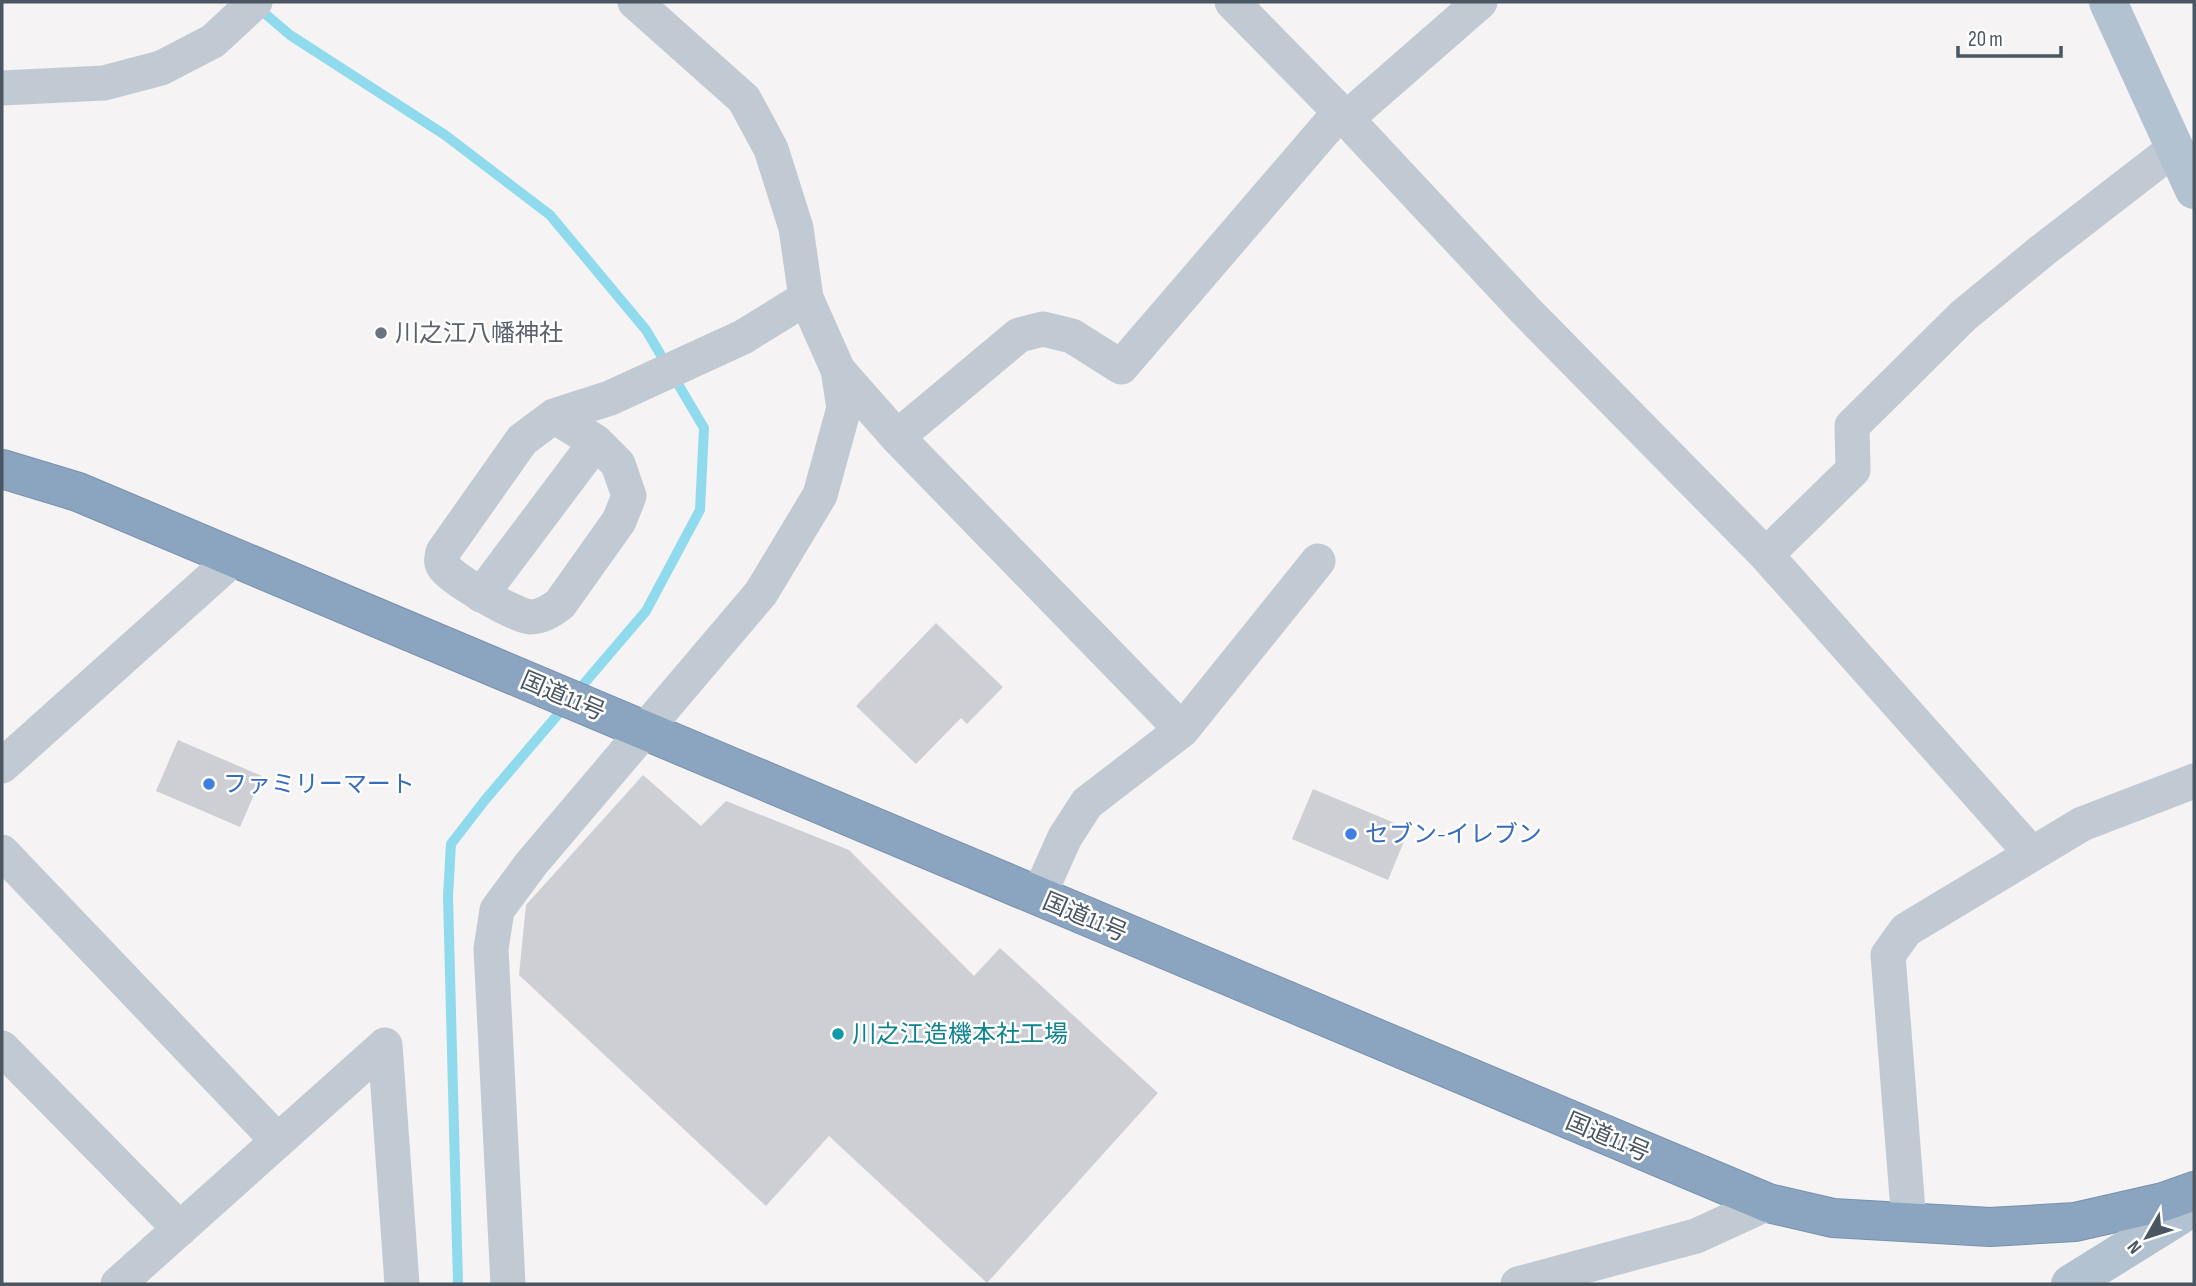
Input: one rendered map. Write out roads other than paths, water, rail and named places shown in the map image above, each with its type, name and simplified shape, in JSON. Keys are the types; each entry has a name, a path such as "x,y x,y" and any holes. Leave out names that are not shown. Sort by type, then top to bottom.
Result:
{"highway":[{"name":"国道11号","path":"2,468 78,492 1768,1203 1833,1218 1990,1227 2075,1222 2163,1202 2194,1191"}],"main road":[{"path":"2108,2 2194,190"},
{"path":"2070,1284 2194,1207"}],"street":[{"path":"2,88 104,83 161,68 212,41 255,2"},
{"path":"508,1284 491,949 497,910 531,864 761,593 820,495 844,408 838,370 806,298 796,228 771,149 744,99 635,2"},
{"path":"1232,2 1343,115 1526,311 1766,555 2031,853"},
{"path":"897,437 1019,335 1043,329 1072,336 1121,367 1343,115 1480,2"},
{"path":"1766,555 1853,470 1852,426 1963,316 2175,148"},
{"path":"554,416 596,442 618,464 629,496 619,521 560,604 547,614 528,617 481,595 445,570 441,561 443,552 522,440 554,416 610,398 744,337 806,298"},
{"path":"838,370 897,437 1182,730"},
{"path":"481,595 596,442"},
{"path":"2,765 234,558"},
{"path":"1038,897 1065,836 1087,803 1182,730 1318,561"},
{"path":"1909,1223 1888,955 1906,930 2082,824 2194,781"},
{"path":"2,852 278,1141"},
{"path":"118,1284 385,1045 402,1284"},
{"path":"2,1048 180,1229"},
{"path":"1518,1284 1696,1236 1768,1203"}],"waterway":[{"path":"256,6 290,35 445,135 550,215 646,330 704,428 700,510 646,611 576,693"},
{"path":"458,1284 448,896 451,844 566,705"}],"place":[{"name":"川之江八幡神社","path":"381,333"},
{"name":"ファミリーマート","path":"209,784"},
{"name":"セブン-イレブン","path":"1351,834"},
{"name":"川之江造機本社工場","path":"838,1034"}]}
